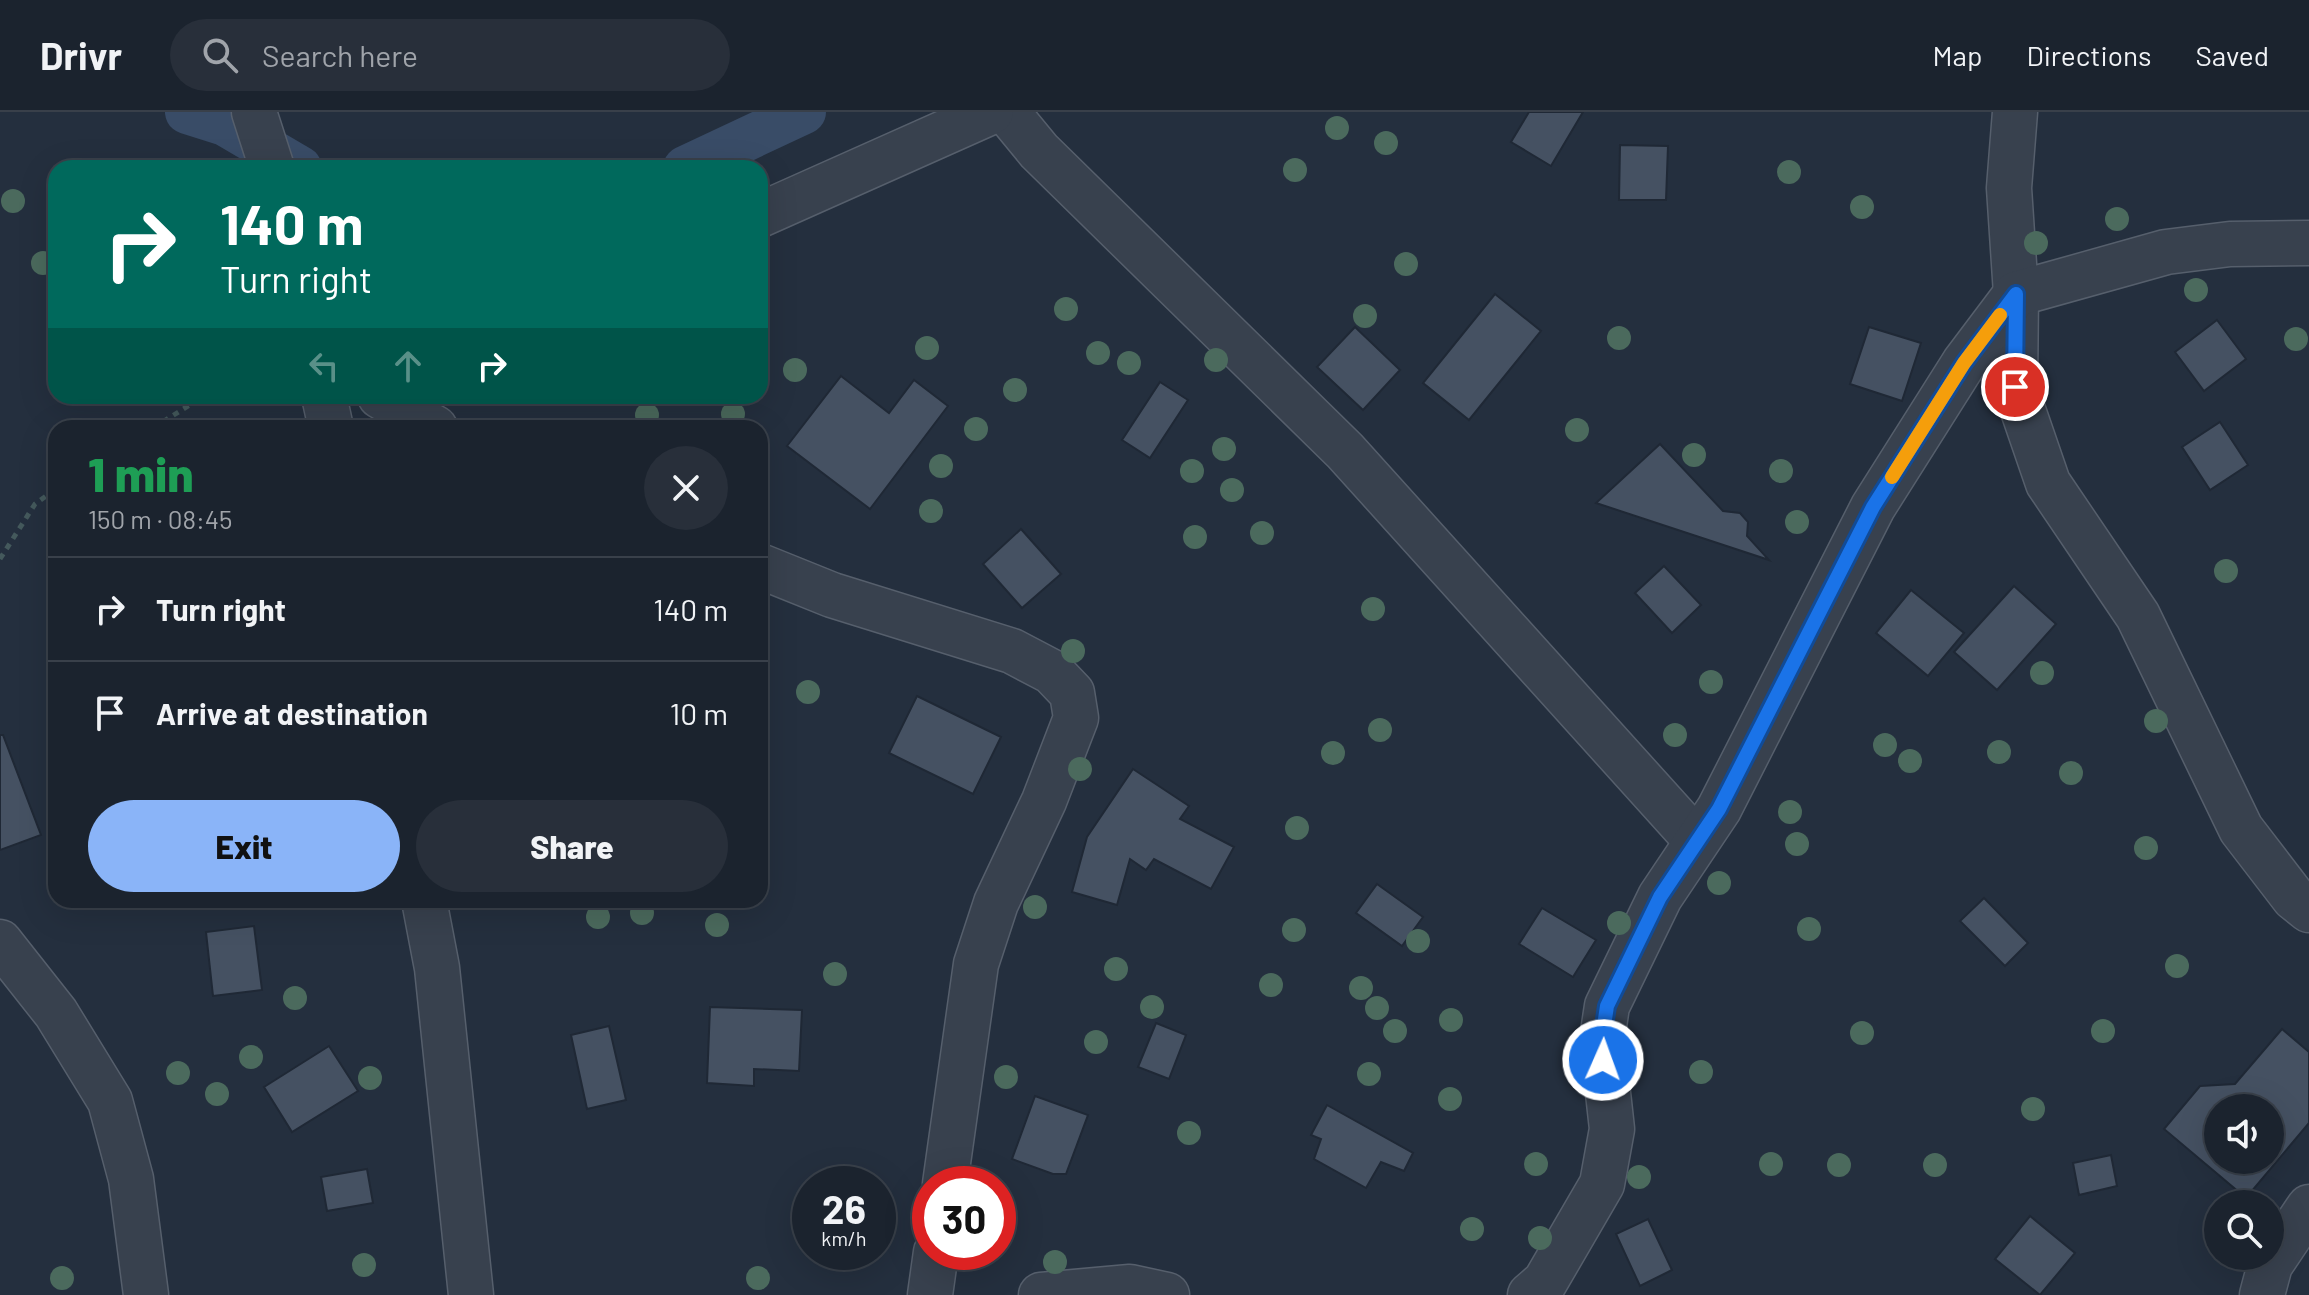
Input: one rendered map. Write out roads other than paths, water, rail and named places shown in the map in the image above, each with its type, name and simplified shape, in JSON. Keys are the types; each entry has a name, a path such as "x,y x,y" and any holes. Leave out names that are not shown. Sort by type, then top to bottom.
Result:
{"street":[{"path":"768,211 991,112"},
{"path":"1007,112 1039,151 1345,451 1696,840"},
{"path":"2015,112 2009,188 2016,294 2015,387 2048,483 2138,616 2241,829 2294,898 2309,910"},
{"path":"256,118 269,160"},
{"path":"1530,1295 1545,1282 1602,1184 1612,1129 1602,1039 1607,1006 1660,897 1719,809 1873,507 1964,363 2016,294 2166,252 2230,244 2309,243"},
{"path":"394,404 421,420"},
{"path":"768,569 832,595 1012,651 1052,672 1072,693 1076,718 1044,801 996,903 976,964 948,1166"},
{"path":"426,908 437,968 471,1295"},
{"path":"0,942 56,1013 110,1101 131,1179 146,1295"},
{"path":"2262,1295 2270,1265 2309,1207"},
{"path":"930,1295 933,1270"},
{"path":"1041,1295 1130,1287 1167,1295"}],"waterway":[{"path":"187,112 225,124 286,160"},
{"path":"702,160 804,112"}]}
